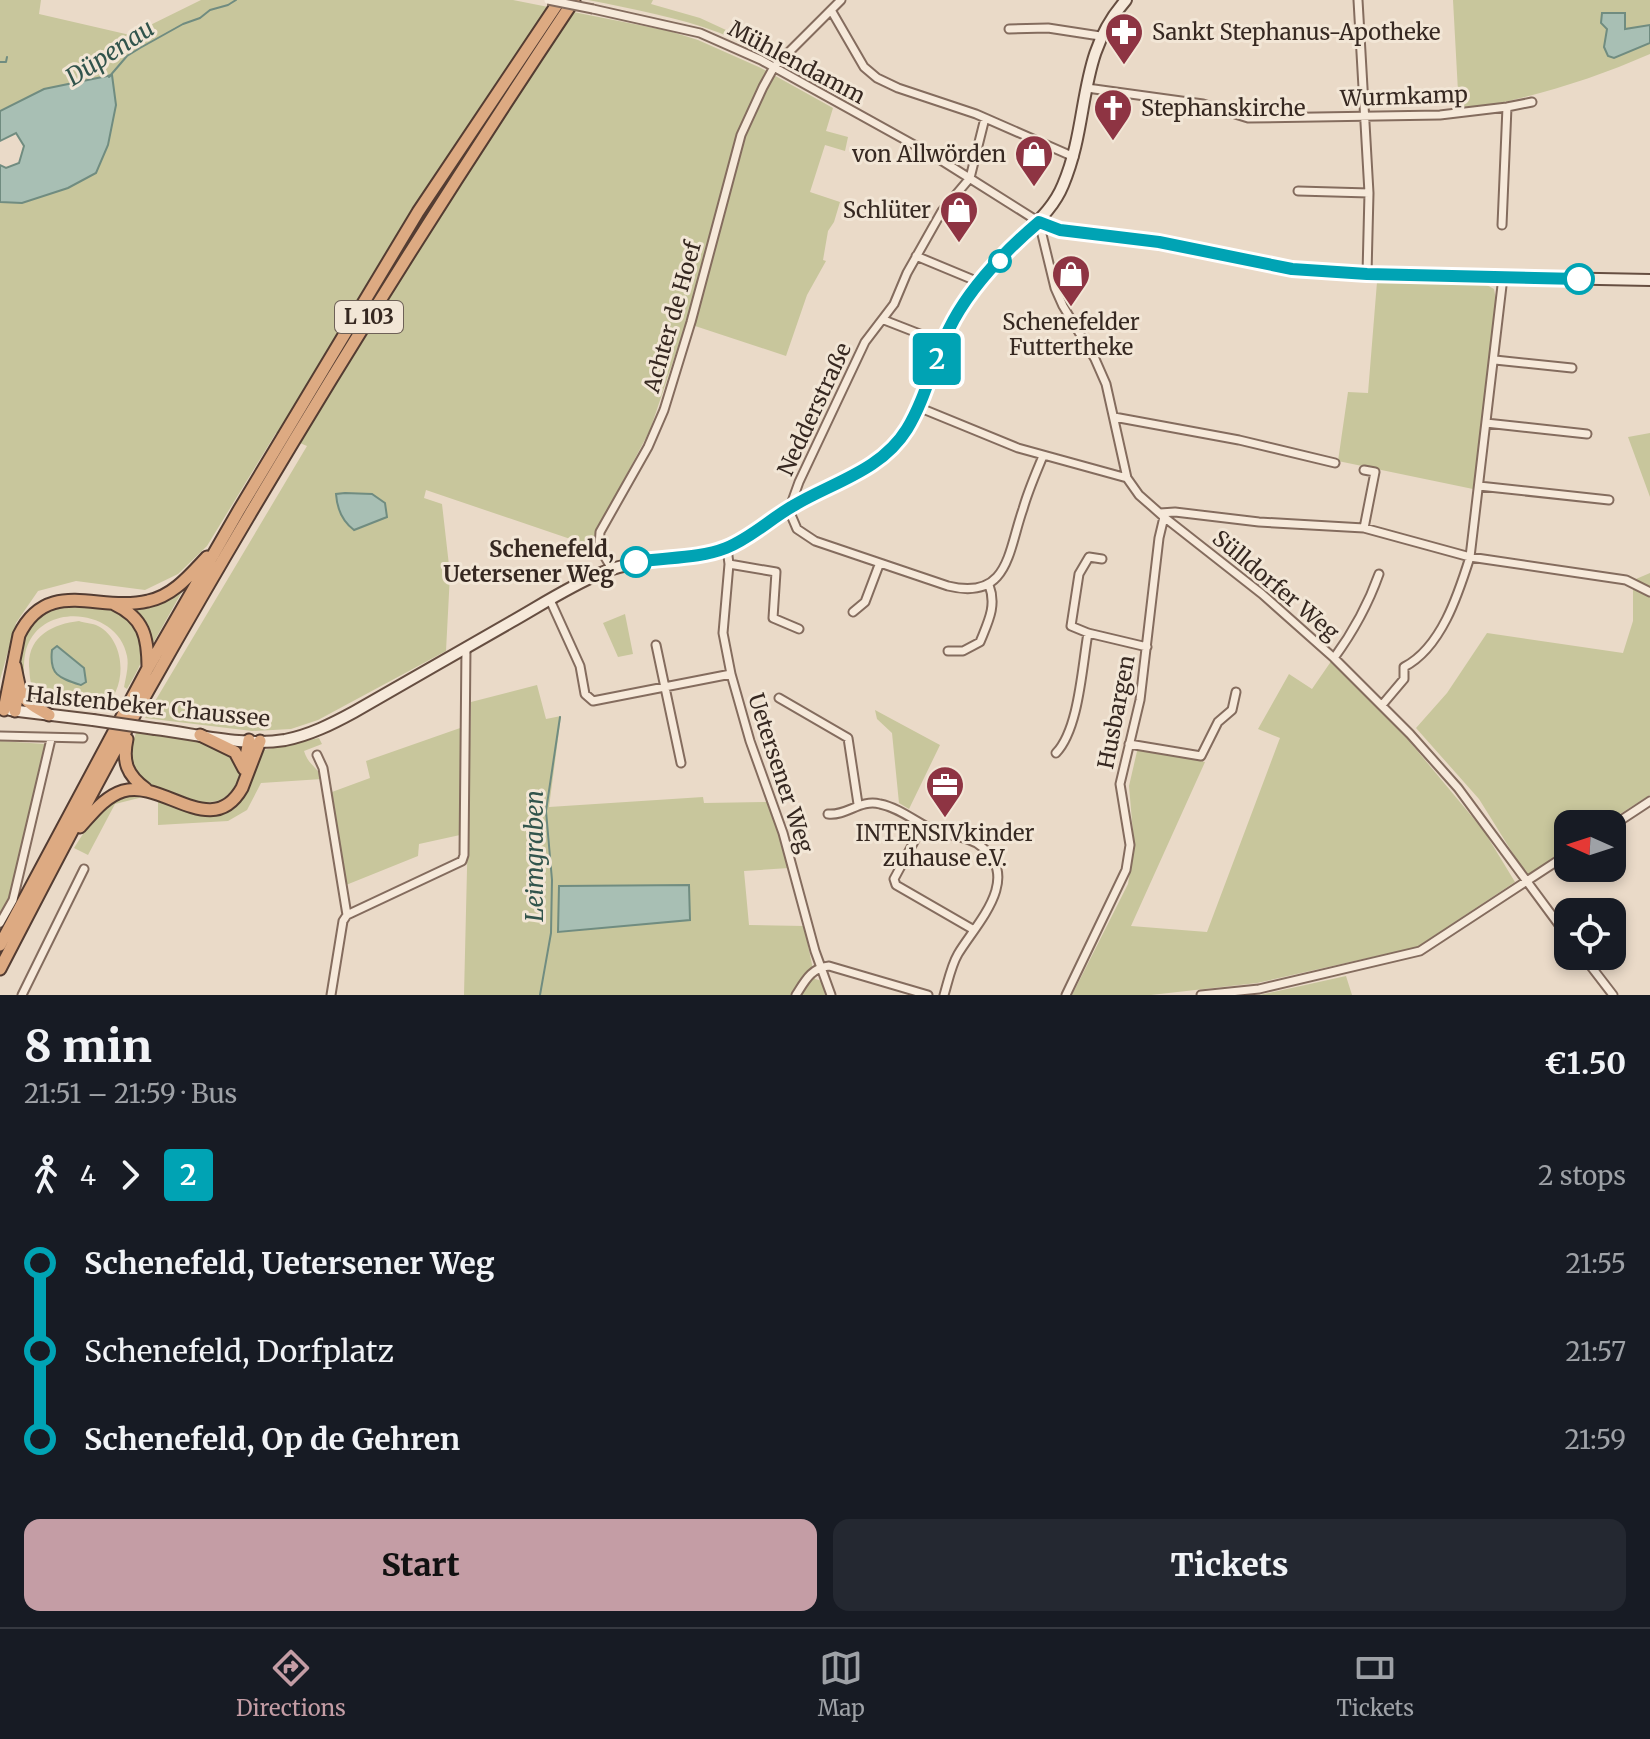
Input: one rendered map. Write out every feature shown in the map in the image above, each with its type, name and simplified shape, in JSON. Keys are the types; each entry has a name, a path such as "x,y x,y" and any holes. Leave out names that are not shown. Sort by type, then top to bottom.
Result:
{"highway":[{"name":"L 103","path":"0,945 148,668 221,542 418,212 560,0"},
{"name":"L 103","path":"0,969 129,726 242,527 415,242 574,0"},
{"name":"L 103","path":"6,710 19,635 39,609 60,600 113,604 149,601 167,594 221,542"},
{"path":"113,604 126,610 142,625 146,636 148,668"},
{"name":"L 103","path":"6,710 18,689 14,661"},
{"path":"18,689 28,703 49,715"},
{"name":"L 103","path":"129,726 125,764 132,777 149,791"},
{"path":"200,735 235,752 242,760 244,769"},
{"path":"242,788 244,769 254,741"},
{"path":"242,788 254,741"},
{"name":"L 103","path":"68,841 113,795 135,789 149,791 207,810 229,804 242,788"}],"main road":[{"path":"727,548 790,507 870,467 897,444 918,407 957,314 981,283 1039,222 1061,190 1074,157 1091,61 1100,36 1126,0"},
{"path":"1039,222 1060,230 1159,242 1278,267 1367,274 1650,280"},
{"name":"Halstenbeker Chaussee","path":"6,710 254,741 283,740 330,725 550,600 612,569 636,562 727,548"}],"street":[{"name":"Mühlendamm","path":"548,0 700,33 774,67 970,178 1039,222"},
{"name":"Achter de Hoef","path":"612,569 599,547 600,532 648,447 664,410 741,135 774,67 841,0"},
{"path":"1358,0 1369,193 1367,274"},
{"path":"831,10 864,67 873,75 898,88 985,118 1074,157"},
{"path":"1009,29 1048,28 1100,36"},
{"name":"Wurmkamp","path":"1087,88 1195,102 1248,118 1440,115 1532,102"},
{"path":"1502,225 1507,107"},
{"name":"Nedderstraße","path":"790,507 865,342 884,320 942,211 970,178 985,118"},
{"path":"1298,191 1369,193"},
{"name":"Sülldorfer Weg","path":"1039,222 1055,288 1106,384 1127,478 1139,495 1262,594 1382,705 1458,788 1554,919"},
{"path":"916,256 981,283"},
{"path":"1382,705 1404,679 1404,667 1418,660 1436,634 1458,595 1470,557 1503,277"},
{"path":"884,320 943,343"},
{"path":"1495,360 1572,368"},
{"path":"918,407 1043,456 1127,478"},
{"path":"1114,417 1239,440 1335,463"},
{"path":"1486,423 1587,434"},
{"path":"790,507 794,522 802,534 879,565 891,565 971,590 989,585 1006,566 1022,509 1043,456"},
{"path":"1364,470 1375,472 1364,528"},
{"path":"1479,486 1609,500"},
{"path":"1162,515 1175,512 1259,522 1364,528 1470,557 1626,580 1650,592"},
{"name":"Husbargen","path":"1066,995 1126,870 1130,845 1120,784 1140,700 1162,515"},
{"name":"Uetersener Weg","path":"727,548 729,564 723,633 731,674 831,995"},
{"path":"1102,559 1089,557 1079,574 1071,626 1147,647"},
{"path":"729,564 776,572 773,618 799,629"},
{"path":"853,612 865,602 879,565"},
{"path":"1334,658 1370,599 1379,574"},
{"path":"948,651 963,651 980,642 993,609 989,585"},
{"path":"550,600 580,666 589,698 598,701 731,674"},
{"path":"1056,753 1067,741 1073,724 1088,633"},
{"path":"656,645 681,763"},
{"path":"331,995 343,921 347,915 462,861 466,647"},
{"path":"1129,744 1201,756 1218,722 1232,710 1236,692"},
{"path":"779,698 848,738 858,804"},
{"path":"0,736 83,738"},
{"path":"0,923 13,900 51,739"},
{"path":"317,755 323,768 347,915"},
{"path":"1626,817 1650,801"},
{"path":"828,814 843,813 858,804 882,804 935,831 972,841 982,847 995,865 998,881 996,892 954,963 944,995"},
{"path":"923,825 894,879 896,885 974,930"},
{"path":"1201,995 1259,989 1420,951 1554,863"},
{"path":"22,995 84,869"},
{"path":"796,995 810,973 822,967 835,967 928,995"},
{"path":"1594,970 1613,995"}],"shaded area":[{"path":"0,0 41,0 39,14 130,35 201,0 513,0 669,31 698,40 761,68 833,108 826,131 848,137 845,151 825,145 810,192 840,202 828,231 823,260 826,261 807,295 786,356 686,323 650,430 591,542 585,544 426,490 424,498 442,504 450,574 446,651 318,720 291,729 252,731 145,718 307,446 276,433 207,546 178,574 145,590 76,581 38,591 16,623 0,680 0,202 22,203 108,145 116,106 112,76 44,89 0,111"},
{"path":"588,0 653,0 651,4 700,18 778,54 756,51 720,33 688,22"},
{"path":"1453,0 1650,0 1650,54 1556,88 1459,110"},
{"path":"1602,13 1625,13 1625,29 1650,25 1650,43 1614,58 1608,56 1604,47 1607,29 1601,23"},
{"path":"112,75 116,105 108,145 96,173 68,188 22,203 0,202 0,165 6,168 19,163 24,146 16,133 0,141 0,111 44,89"},
{"path":"1377,282 1485,284 1494,289 1497,305 1473,489 1338,461 1348,392 1368,393"},
{"path":"1650,433 1650,497 1628,437"},
{"path":"336,494 372,494 385,503 387,517 354,530 343,519 338,505"},
{"path":"1650,573 1650,795 1626,810 1554,810 1554,857 1527,876 1479,799 1416,728 1447,693 1487,633 1623,653 1633,621 1636,579"},
{"path":"188,581 151,647 125,607"},
{"path":"82,604 117,610 130,618 135,626 142,657 127,689 124,687 128,660 121,641 111,629 98,621 82,617 52,621 39,629 26,651 24,680 18,679 21,647 31,624 50,610"},
{"path":"625,614 633,654 618,657 603,623"},
{"path":"79,621 96,625 108,633 119,654 120,679 110,701 101,709 41,695 31,681 30,656 38,639 60,625"},
{"path":"57,646 84,668 86,682 81,685 57,674 51,658 52,650"},
{"path":"1332,660 1405,736 1484,831 1515,882 1417,947 1257,983 1151,995 1072,995 1128,884 1134,845 1129,786 1138,747 1205,762 1131,926 1207,932 1280,738 1258,729 1289,674 1312,689"},
{"path":"537,685 546,719 561,716 549,807 703,797 704,803 768,802 789,868 744,871 749,925 804,926 815,979 822,981 825,995 464,995 471,702","holes":["560,886 690,920 559,932"]},
{"path":"875,710 940,745 909,809 899,803 892,733 877,719"},
{"path":"463,727 460,835 419,844 418,856 346,885 332,792 370,778 366,761"},
{"path":"136,733 181,736 216,745 229,752 238,763 236,783 223,798 210,802 183,799 155,788 135,771 130,762"},
{"path":"319,738 322,744 304,751 322,779 261,783 247,810 228,821 158,825 158,799 143,797 115,804 88,855 74,848 91,822 112,800 128,794 144,794 160,799 193,812 209,814 225,811 244,794 264,750"},
{"path":"0,741 45,744 12,897 16,900 0,931"},
{"path":"689,885 690,920 558,932 559,886"},
{"path":"1346,976 1352,995 1258,995 1264,994"}],"waterway":[{"name":"Düpenau","path":"109,77 127,56 140,48 210,10 236,0"},
{"path":"0,62 6,62 7,57"},
{"name":"Leimgraben","path":"540,995 551,933 552,880 546,811 560,717"}],"bus line":[{"name":"2","path":"636,562 727,548 790,507 870,467 883,457 907,429 943,343 966,301 1007,252 1039,222 1060,230 1159,242 1292,269 1579,279"}],"place":[{"name":"Sankt Stephanus-Apotheke","path":"1124,66"},
{"name":"Stephanskirche","path":"1113,142"},
{"name":"von Allwörden","path":"1034,188"},
{"name":"Schlüter","path":"959,244"},
{"name":"Schenefelder Futtertheke","path":"1071,308"},
{"name":"Schenefeld, Uetersener Weg","path":"636,562"},
{"name":"INTENSIVkinder zuhause e.V.","path":"945,819"}]}
